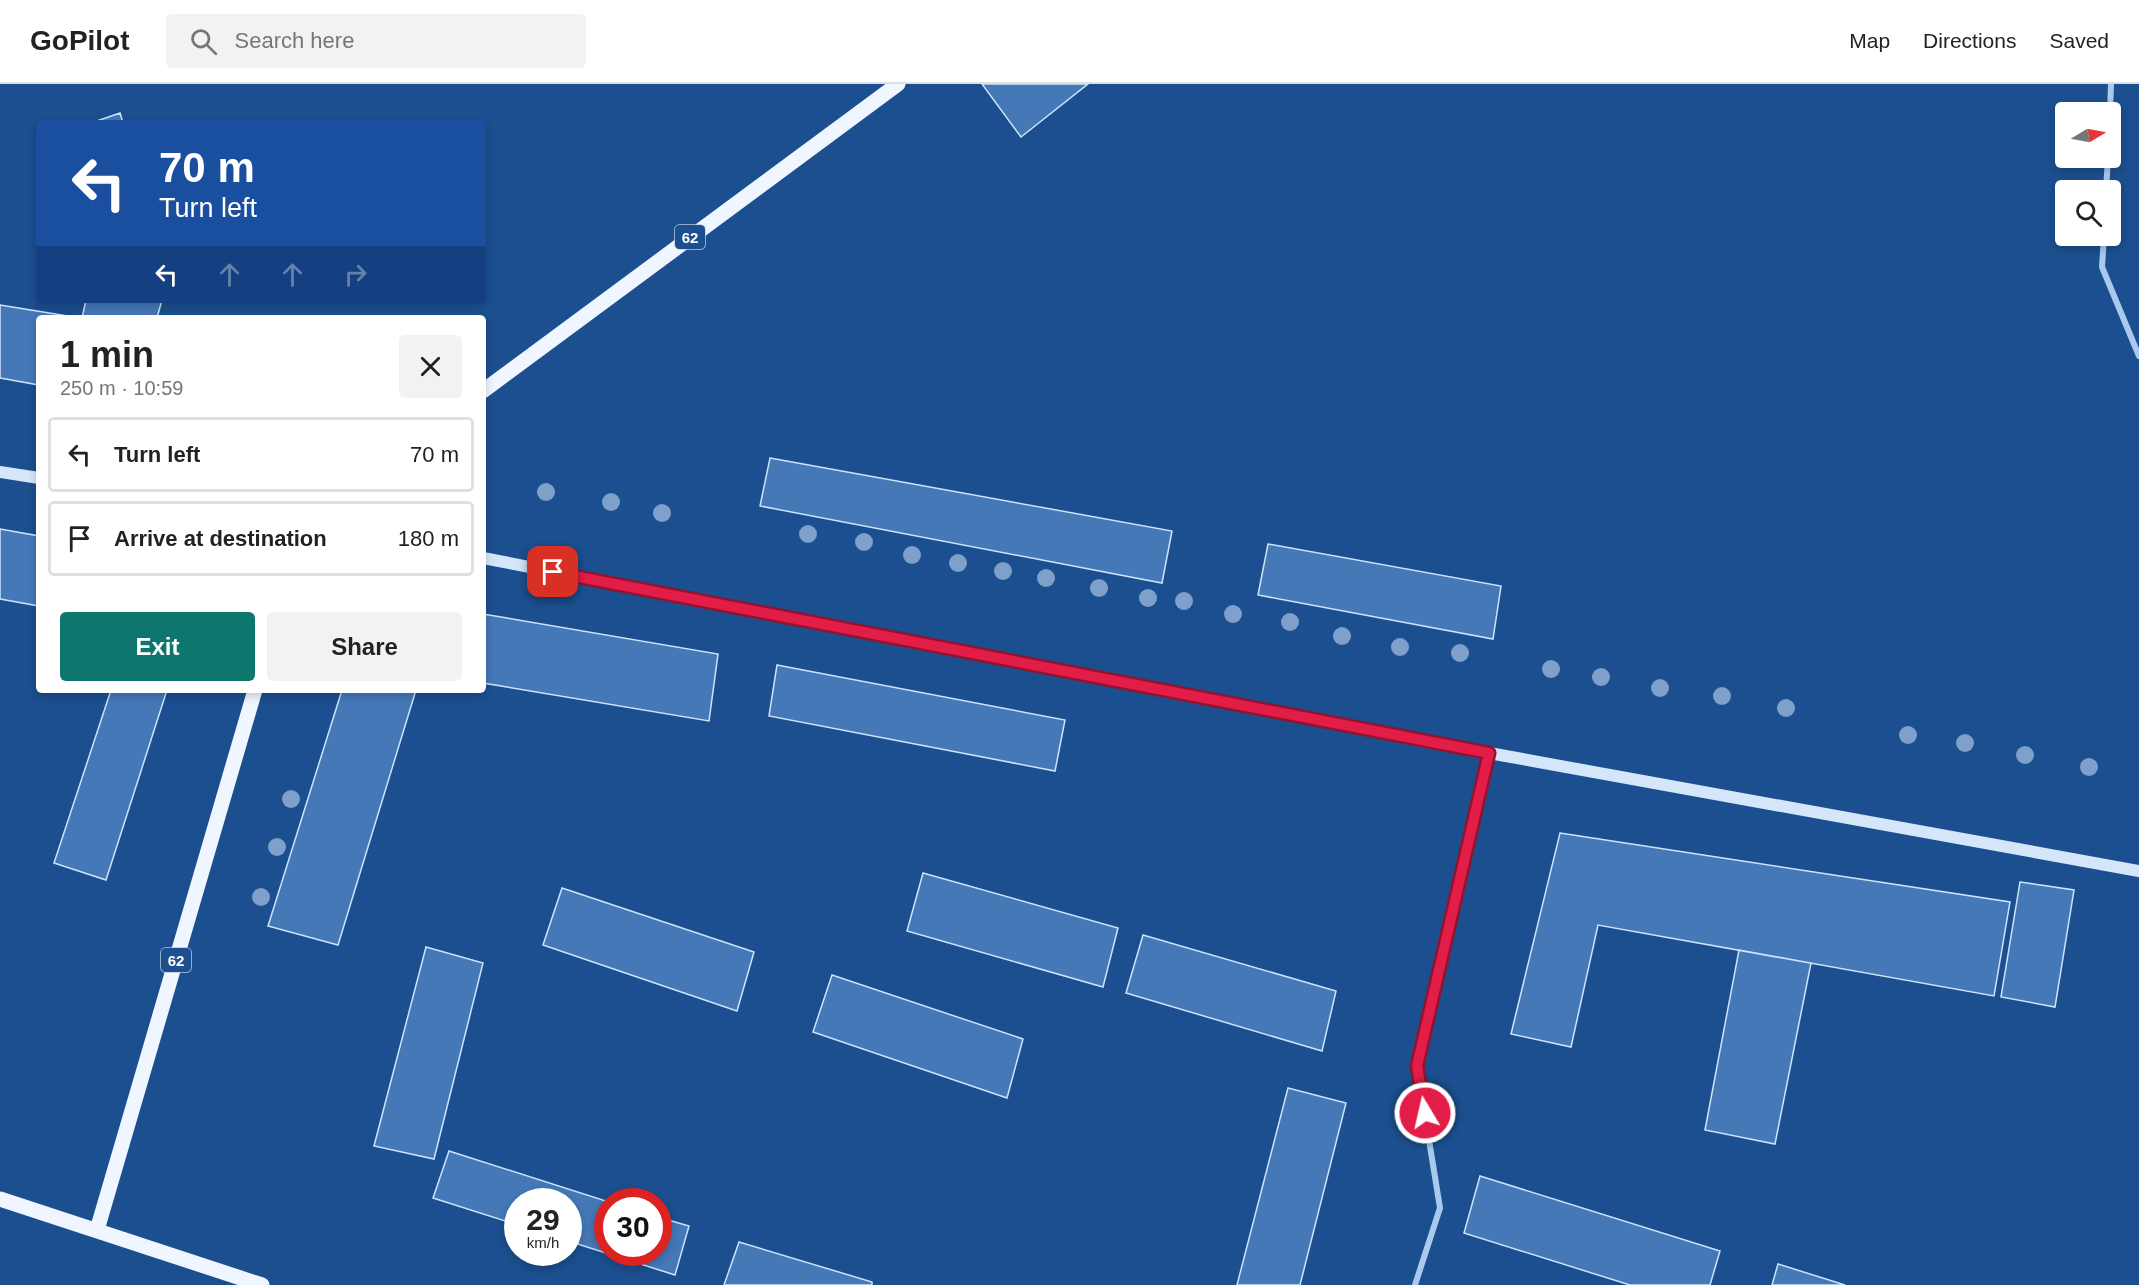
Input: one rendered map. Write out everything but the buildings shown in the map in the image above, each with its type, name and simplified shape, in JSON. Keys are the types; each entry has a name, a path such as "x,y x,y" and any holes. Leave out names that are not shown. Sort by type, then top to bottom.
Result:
{"main road":[{"name":"62","path":"486,389 898,84"},
{"path":"0,472 36,478"},
{"path":"486,559 1489,753 2139,871"},
{"name":"62","path":"97,1230 254,693"},
{"path":"0,1199 262,1285"}],"street":[{"path":"2110,102 2111,84"},
{"path":"2103,246 2102,267 2139,356"},
{"path":"1415,1285 1440,1208 1417,1066 1489,753"}],"route":[{"path":"553,572 1489,753 1417,1066 1425,1113"}]}
